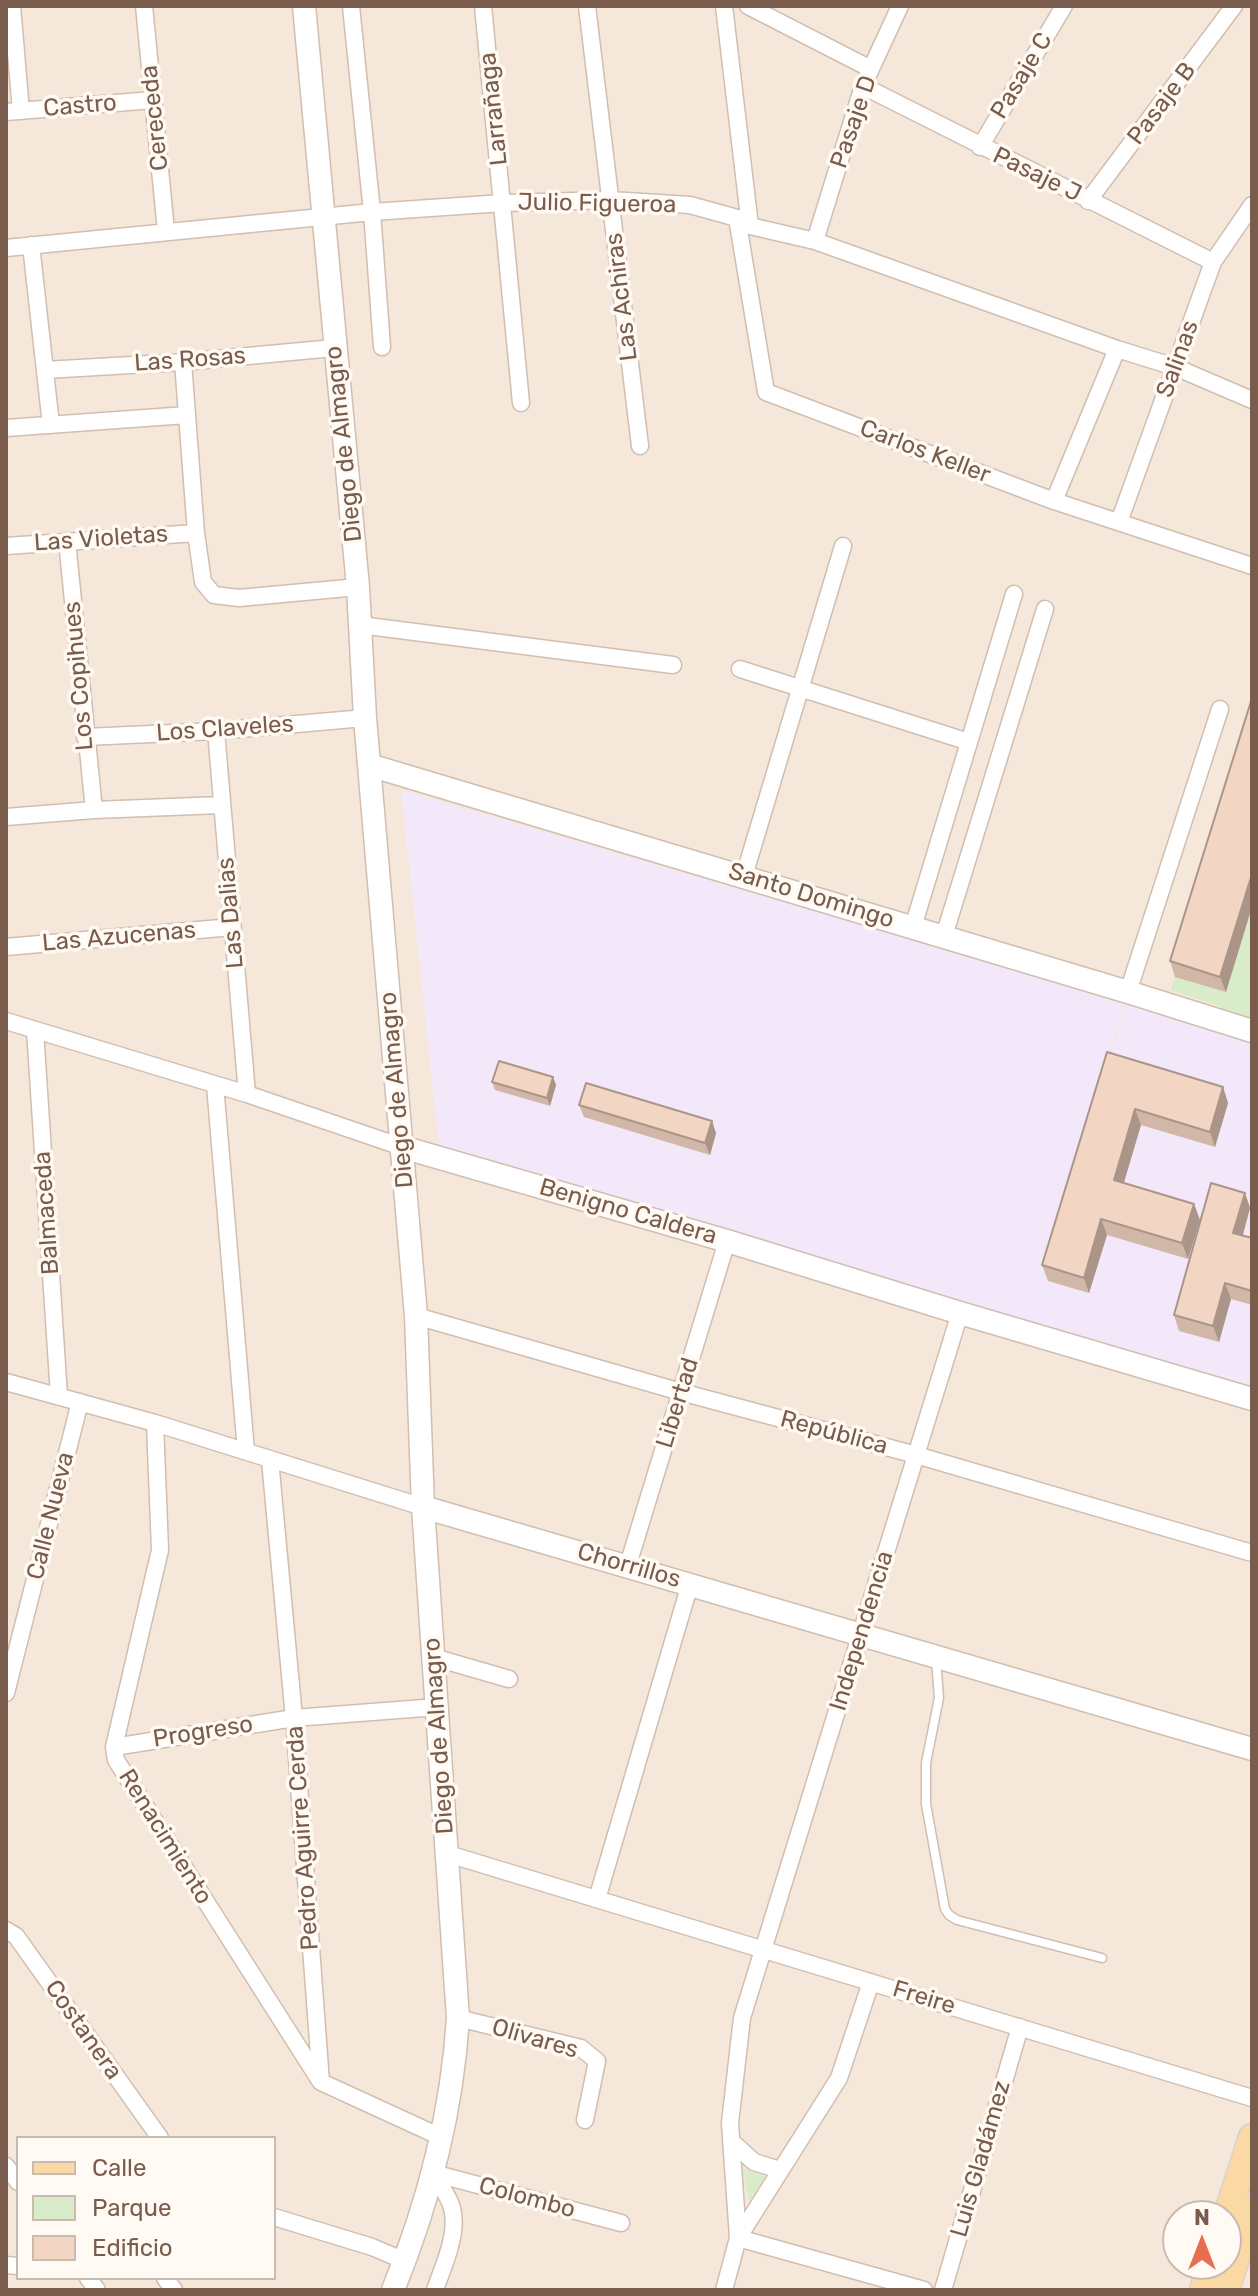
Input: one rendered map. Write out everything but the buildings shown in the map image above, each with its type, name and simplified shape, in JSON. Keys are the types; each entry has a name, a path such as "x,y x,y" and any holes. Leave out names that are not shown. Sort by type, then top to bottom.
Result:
{"main road":[{"path":"1232,2200 1252,2137"},
{"path":"1226,2290 1252,2208"}],"street":[{"path":"12,6 13,112"},
{"name":"Cereceda","path":"144,6 166,231"},
{"name":"Diego de Almagro","path":"304,6 358,587 365,718 416,1316 423,1507 458,2018 456,2055 443,2138 393,2290"},
{"name":"Diego de Almagro","path":"351,6 382,347"},
{"name":"Larrañaga","path":"483,6 521,403"},
{"name":"Las Achiras","path":"587,6 640,446"},
{"name":"Carlos Keller","path":"724,6 744,222 766,392 1054,501 1252,566"},
{"name":"Pasaje D","path":"815,241 863,86 900,6"},
{"name":"Pasaje C","path":"980,147 1064,6"},
{"name":"Pasaje B","path":"1088,201 1234,6"},
{"path":"754,7 871,69"},
{"name":"Pasaje J","path":"863,86 1213,262"},
{"name":"Castro","path":"13,112 153,100"},
{"name":"Julio Figueroa","path":"6,248 372,212 503,203 610,200 690,205 815,241 1175,367 1252,400"},
{"name":"Salinas","path":"1119,522 1213,262 1252,205"},
{"path":"31,245 51,425"},
{"name":"Las Rosas","path":"45,370 183,362 334,348"},
{"path":"1054,501 1117,349"},
{"path":"183,362 196,533 203,582 214,595 239,598 358,587"},
{"path":"6,428 187,415"},
{"name":"Las Violetas","path":"6,546 196,533"},
{"name":"Los Copihues","path":"67,541 94,810"},
{"path":"744,876 843,546"},
{"path":"913,927 1014,594"},
{"path":"944,936 1045,609"},
{"path":"360,625 673,665"},
{"path":"740,669 969,742"},
{"path":"1128,992 1220,709"},
{"name":"Los Claveles","path":"85,737 216,731 365,718"},
{"name":"Las Dalias","path":"216,731 247,1094"},
{"name":"Santo Domingo","path":"369,765 1252,1031"},
{"path":"6,817 221,805"},
{"name":"Las Azucenas","path":"6,947 232,927"},
{"name":"Benigno Caldera","path":"6,1021 247,1094 402,1147 1252,1399"},
{"name":"Balmaceda","path":"35,1030 59,1396"},
{"path":"215,1085 246,1451"},
{"name":"Libertad","path":"628,1565 727,1241"},
{"name":"Independencia","path":"738,2238 730,2107 742,2018 960,1313"},
{"name":"República","path":"416,1316 916,1455 1252,1553"},
{"name":"Chorrillos","path":"6,1382 155,1423 423,1507 1252,1749"},
{"name":"Calle Nueva","path":"6,1693 8,1675 80,1402"},
{"name":"Renacimiento","path":"155,1423 160,1550 114,1747 116,1760 321,2082"},
{"name":"Pedro Aguirre Cerda","path":"270,1460 294,1718 321,2082"},
{"path":"597,1899 690,1584"},
{"path":"433,1657 509,1679"},
{"name":"Progreso","path":"114,1747 294,1718 437,1707"},
{"name":"Freire","path":"448,1854 1252,2098"},
{"name":"Costanera","path":"6,1930 16,1936 158,2136"},
{"path":"724,2290 738,2238 839,2078 871,1982"},
{"name":"Olivares","path":"458,2018 581,2048 597,2061 585,2120"},
{"name":"Luis Gladámez","path":"943,2290 1020,2027"},
{"path":"321,2082 443,2138"},
{"path":"731,2141 754,2162 780,2170"},
{"path":"433,2173 452,2208 453,2227 435,2290"},
{"name":"Colombo","path":"433,2173 621,2223"},
{"path":"276,2218 372,2247 405,2261"},
{"path":"738,2238 924,2290"}],"lane":[{"path":"936,1656 939,1698 926,1763 926,1804 945,1909 957,1920 1102,1958"}],"shaded area":[{"path":"6,6 1252,6 1252,2290 6,2290"},
{"path":"401,790 1125,1002 1078,1163 1127,1002 1252,1042 1252,1397 439,1146"}],"green space":[{"path":"1252,732 1252,1029 1218,1018 1221,1007 1171,990"},
{"path":"742,2168 765,2177 749,2201"}]}
